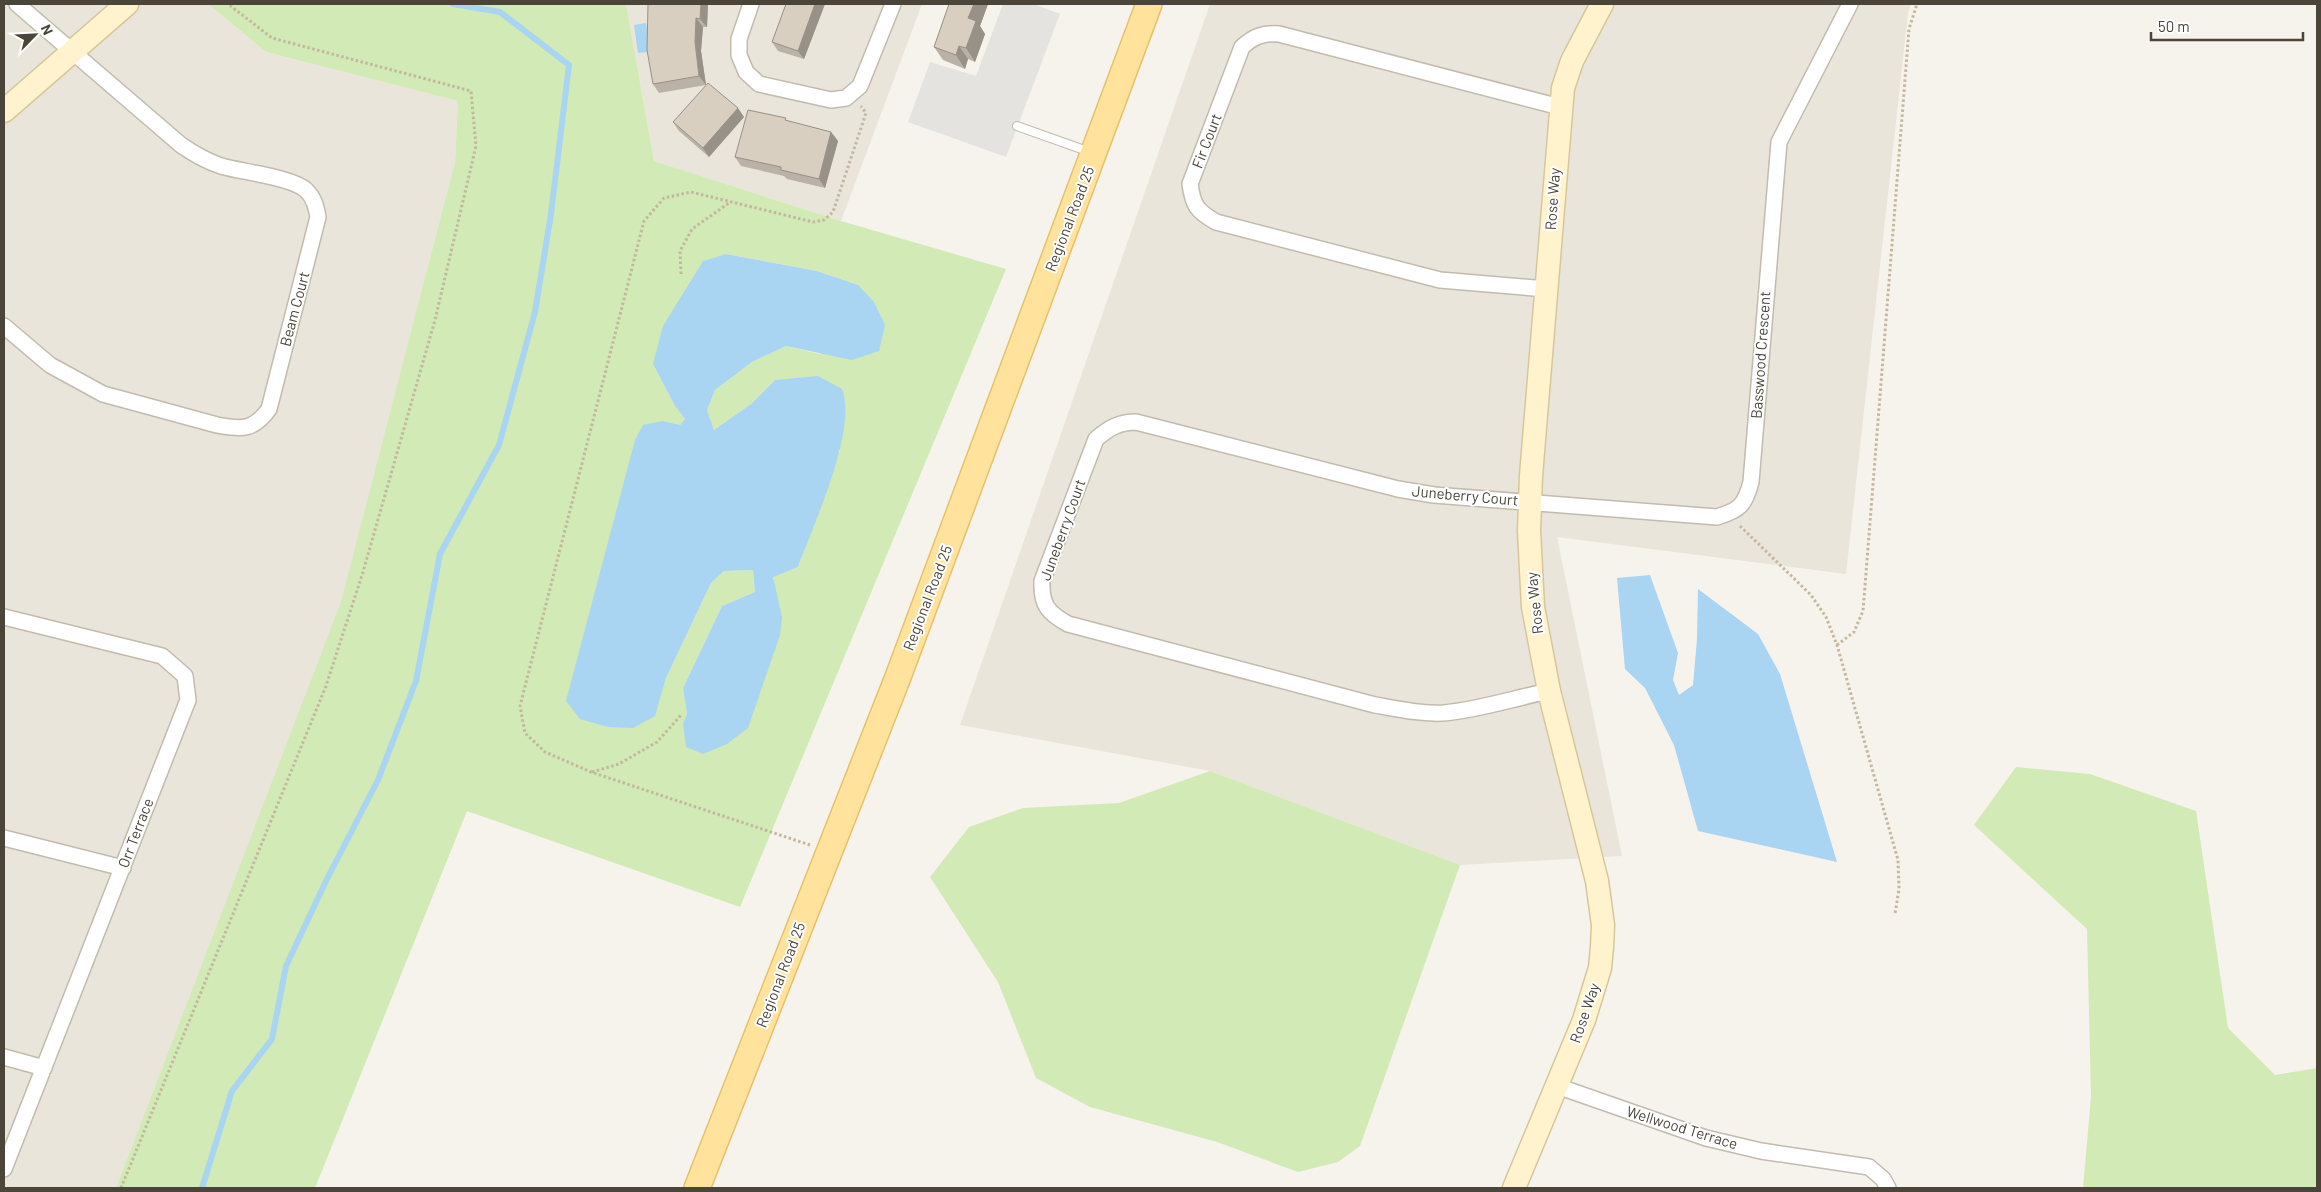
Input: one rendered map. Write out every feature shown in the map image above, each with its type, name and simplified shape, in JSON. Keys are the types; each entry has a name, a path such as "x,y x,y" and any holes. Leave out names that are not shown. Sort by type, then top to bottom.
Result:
{"main road":[{"name":"Regional Road 25","path":"697,1188 905,658 1149,4"}],"street":[{"name":"Beam Court","path":"4,326 50,365 103,394 217,426 235,429 250,427 261,420 269,409 315,235 318,217 314,200 304,189 292,183 222,166 201,158 181,145 17,4"},
{"path":"4,111 127,4"},
{"path":"751,4 739,39 739,55 746,72 759,84 831,100 846,98 860,86 893,4"},
{"name":"Rose Way","path":"1514,1188 1558,1086 1595,988 1600,968 1603,925 1598,881 1549,691 1533,606 1530,559 1530,502 1560,107 1563,88 1572,61 1602,4"},
{"name":"Basswood Crescent","path":"1731,513 1739,508 1746,499 1751,482 1778,142 1850,4"},
{"name":"Fir Court","path":"1546,289 1440,280 1216,222 1201,213 1193,201 1190,184 1242,47 1253,37 1264,34 1279,34 1560,107"},
{"name":"Juneberry Court","path":"1530,502 1434,495 1398,489 1146,424 1125,422 1106,430 1096,439 1042,581 1042,593 1045,606 1053,616 1068,624 1375,705 1412,712 1442,713 1549,691"},
{"path":"1530,502 1718,518 1731,513"},
{"name":"Orr Terrace","path":"4,617 162,656 185,676 188,700 4,1169"},
{"path":"4,838 122,868"},
{"path":"4,1057 44,1068"},
{"name":"Wellwood Terrace","path":"1558,1086 1706,1138 1762,1151 1868,1167 1883,1178 1888,1188"}],"lane":[{"path":"1018,126 1094,153"}],"path":[{"path":"121,1188 328,677 363,572 435,320 476,146 471,91 272,38 228,4"},
{"path":"1837,645 1854,632 1862,611 1909,29 1917,4"},
{"path":"829,852 591,772 545,752 525,733 520,706 644,221 664,198 691,192 813,222 824,220 833,212 861,129"},
{"path":"681,274 680,251 692,229 730,202"},
{"path":"1731,513 1745,532 1811,595 1826,617 1837,645 1898,860 1899,889 1895,914"},
{"path":"591,772 619,764 657,742 682,714"}],"shaded area":[{"path":"4,4 208,4 266,52 458,101 455,162 342,602 116,1188 4,1188"},
{"path":"626,4 922,4 841,221 654,161"},
{"path":"1003,4 1034,4 1060,14 1006,157 908,122 930,62 976,76"},
{"path":"1210,4 1911,4 1908,13 1846,574 1557,537 1622,856 1460,865 1210,771 960,725"}],"green space":[{"path":"208,4 626,4 654,161 841,221 1006,269 740,907 467,811 315,1188 116,1188 341,602 455,162 458,101 266,52","holes":["727,254 817,271 858,285 820,354 786,346 752,362 715,390 707,410 714,430 751,404 775,380 840,450 798,567 773,576 775,591 683,723 687,714 683,688 722,606 755,592 753,570 724,571 711,583 666,678 654,716 663,421 680,425 685,419 675,406 653,364 686,290 703,261"]},
{"path":"2016,767 2090,774 2196,811 2228,1028 2275,1075 2317,1068 2317,1188 2083,1188 2091,1097 2087,929 1974,825"},
{"path":"1210,771 1460,865 1360,1146 1338,1162 1298,1172 1217,1142 1090,1107 1036,1078 998,982 930,877 969,827 1023,808 1119,803"}],"water":[{"path":"646,23 650,52 638,53 634,25"},
{"path":"726,254 817,271 858,285 874,302 885,325 879,351 852,360 786,346 752,362 715,390 707,410 714,430 751,404 775,380 818,376 842,389 845,407 844,428 832,478 798,567 773,577 782,617 780,635 748,728 727,744 703,754 686,747 683,723 687,714 683,688 722,606 755,592 753,570 724,571 711,583 666,678 655,716 633,728 608,727 580,719 566,701 635,440 643,425 663,421 680,425 685,419 675,406 653,364 663,326 703,261"},
{"path":"1650,575 1678,653 1673,680 1679,695 1693,685 1697,639 1698,589 1758,634 1780,674 1837,862 1698,831 1674,745 1645,688 1625,669 1617,578"}],"building":[{"path":"648,4 701,4 700,19 696,18 695,42 699,76 653,84 647,50"},
{"path":"786,4 815,4 798,51 772,42"},
{"path":"949,4 974,4 968,18 976,21 966,48 959,46 956,55 934,47"},
{"path":"708,83 738,108 703,148 673,122"},
{"path":"748,110 786,118 785,120 831,132 819,179 781,170 781,167 735,157"}],"waterway":[{"path":"202,1188 232,1091 272,1039 286,966 327,879 378,780 416,681 440,554 499,445 535,312 551,214 569,65 500,12 453,4"}]}
